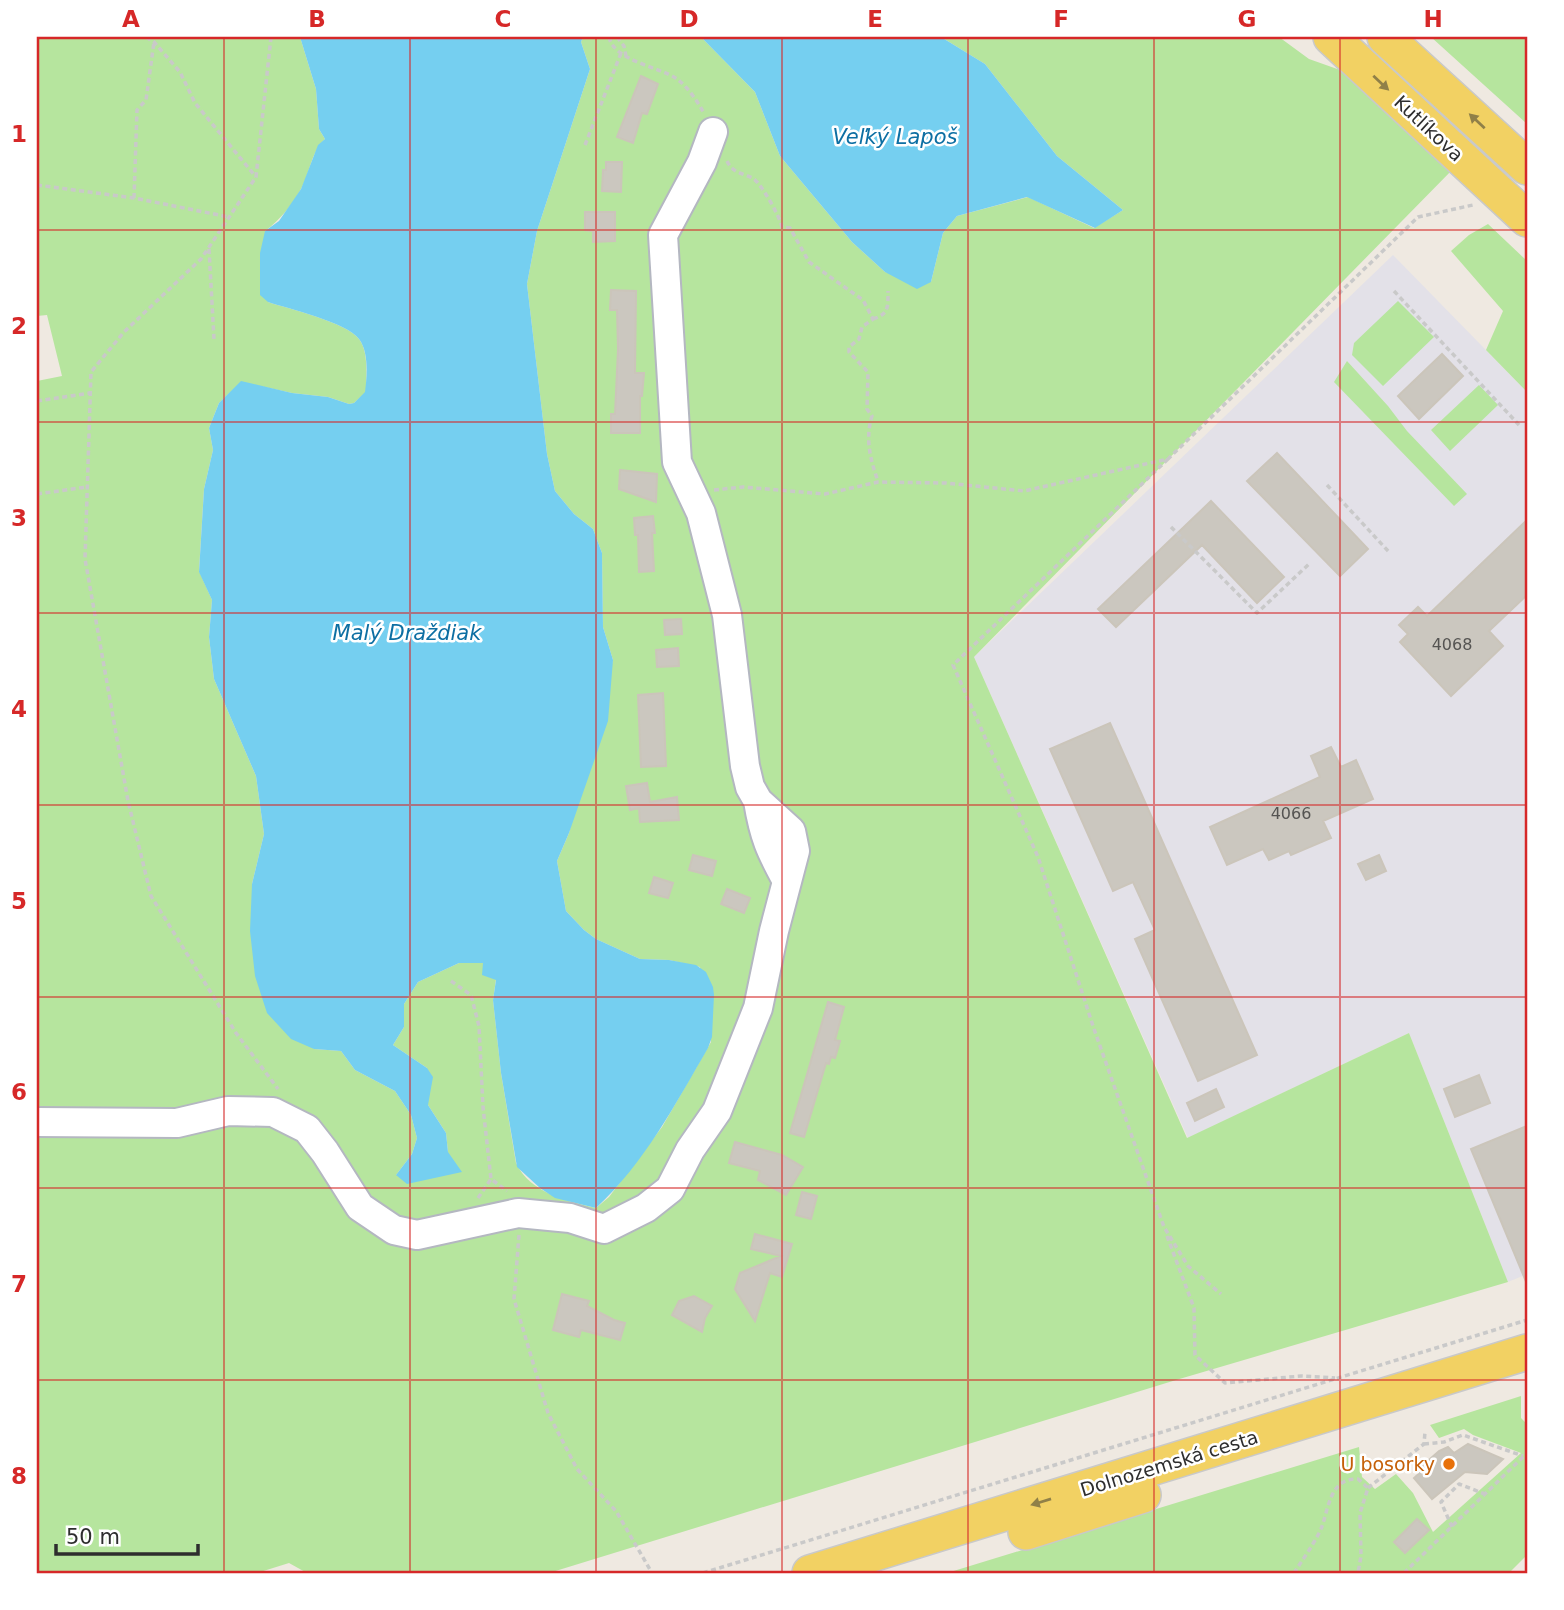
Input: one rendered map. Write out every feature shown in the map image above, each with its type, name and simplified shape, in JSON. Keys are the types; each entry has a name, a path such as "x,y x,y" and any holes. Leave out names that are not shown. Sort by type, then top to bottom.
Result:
{"main road":[{"name":"Kutlíkova","path":"1331,37 1527,219"},
{"name":"Kutlíkova","path":"1385,37 1527,167"},
{"name":"Dolnozemská cesta","path":"810,1573 1527,1352"},
{"name":"Dolnozemská cesta","path":"885,1573 1086,1514 1527,1374"}],"street":[{"path":"37,1122 177,1123 228,1111 273,1112 307,1129 360,1207 394,1230 417,1235 518,1213 570,1218 604,1230 646,1208 670,1189 690,1150 718,1111 758,1008 795,851 791,831 758,801 750,787 745,766 727,615 701,513 677,462 663,235 702,162 713,132"}],"path":[{"path":"146,37 154,42 180,72 195,103 256,177"},
{"path":"271,37 256,177 201,259 124,332 91,372 85,559 128,802 151,896 236,1033 278,1088 286,1118"},
{"path":"609,37 611,45 621,53 677,79 697,100 729,166 754,180 780,218 782,227 790,228 809,262 863,300 873,319"},
{"path":"617,37 624,46 626,56"},
{"path":"134,198 137,110 146,100 154,42"},
{"path":"584,145 621,53"},
{"path":"37,185 134,198 229,217"},
{"path":"1339,1378 1301,1376 1225,1383 1195,1355 1194,1308 1094,1029 1038,857 953,665 1418,217 1485,202"},
{"path":"209,247 214,339"},
{"path":"878,482 870,457 868,428 872,416 867,409 868,372 849,352 849,346 859,338 862,327 883,316 888,309 888,291"},
{"path":"1394,291 1519,425"},
{"path":"37,401 90,393"},
{"path":"691,492 744,487 825,494 878,482 946,483 1024,491 1168,459"},
{"path":"1327,485 1389,552"},
{"path":"37,494 87,487"},
{"path":"1171,527 1257,613 1309,564"},
{"path":"451,981 471,995 480,1026 483,1107 491,1180 506,1191 518,1213 519,1245 514,1300 548,1413 577,1469 616,1511 652,1573"},
{"path":"1164,1227 1188,1266 1221,1294"},
{"path":"703,1573 1527,1320"},
{"path":"1424,1444 1425,1432"},
{"path":"1358,1573 1362,1556 1360,1513 1368,1488 1424,1444 1444,1443 1463,1435 1525,1454 1404,1573"},
{"path":"1294,1573 1321,1530 1336,1488 1343,1482 1358,1479 1368,1488"},
{"path":"1452,1527 1441,1502 1460,1484 1485,1494"}],"shaded area":[{"path":"1393,255 1527,392 1527,1274 1508,1282 1409,1033 1188,1138 974,657"}],"green space":[{"path":"37,37 300,37 316,89 319,129 325,139 320,144 304,183 290,206 265,231 268,302 330,322 359,339 366,357 366,392 349,404 328,397 292,393 241,382 219,403 209,428 213,450 204,489 199,571 212,600 209,637 214,679 256,776 264,834 252,884 314,1049 341,1051 355,1070 395,1091 411,1115 417,1138 412,1154 396,1175 448,1152 446,1133 428,1105 427,1068 393,1045 404,1027 404,1004 418,982 459,963 483,963 496,979 493,1000 501,1073 516,1163 530,1182 540,1189 562,1199 596,1208 609,1197 662,1127 711,1042 700,967 669,960 640,959 596,939 566,911 557,861 569,833 613,660 603,627 602,553 593,529 574,514 555,491 547,454 527,284 537,231 590,69 581,42 583,37 701,37 755,92 780,156 852,242 885,272 931,282 943,233 957,216 1028,197 1094,228 1123,210 1057,156 985,64 941,37 1279,37 1309,59 1357,76 1454,168 974,657 1187,1138 1409,1033 1508,1282 1176,1380 549,1573 307,1573 289,1563 257,1573 37,1573 37,381 62,376 47,315 37,316"},
{"path":"1431,37 1527,37 1527,124"},
{"path":"1488,224 1527,261 1527,392 1486,350 1503,311 1451,251 1469,235"},
{"path":"1398,301 1434,337 1383,386 1352,355 1354,343"},
{"path":"1347,361 1407,431 1467,494 1454,506 1334,382"},
{"path":"1479,385 1498,405 1450,451 1431,430"},
{"path":"1521,1396 1521,1418 1527,1424 1527,1555 1509,1573 947,1573 1359,1447 1362,1477 1375,1489 1396,1474 1413,1493 1433,1532 1521,1453 1464,1429 1439,1438 1430,1425"}],"water":[{"name":"Malý Draždiak","path":"300,37 583,37 581,42 590,69 537,231 527,284 547,454 555,491 574,514 593,529 602,553 603,627 613,660 608,721 557,861 566,911 584,930 596,939 640,959 696,965 706,972 714,995 712,1037 708,1048 644,1153 596,1208 555,1198 517,1167 501,1073 493,1000 496,980 482,975 483,963 459,963 418,982 404,1004 404,1027 393,1045 427,1068 433,1077 428,1105 446,1133 448,1152 462,1172 407,1184 396,1175 412,1154 417,1138 411,1115 395,1091 355,1070 341,1051 314,1049 291,1039 267,1013 255,976 250,931 252,884 264,834 256,776 214,679 209,637 212,600 199,572 204,489 213,450 209,428 219,403 241,381 292,393 328,397 349,404 354,403 365,392 366,379 362,344 352,333 303,312 268,302 260,295 260,253 265,231 279,221 301,189 318,145 325,139 319,129 316,89"},
{"name":"Veľký Lapoš","path":"701,37 941,37 985,64 1057,156 1123,210 1095,228 1027,197 957,216 943,233 931,282 917,289 885,272 852,242 780,156 755,92"}],"building":[{"path":"641,76 658,84 647,114 642,113 633,143 617,137"},
{"path":"606,162 622,162 621,192 602,191"},
{"path":"585,212 615,212 615,241 593,242 593,231 585,230"},
{"path":"611,290 636,291 635,373 644,373 640,396 640,433 611,433 611,414 615,414 618,349 617,310 610,310"},
{"path":"1442,354 1463,376 1419,419 1398,396"},
{"path":"1277,453 1368,549 1340,576 1247,481"},
{"path":"620,470 657,474 656,502 619,489"},
{"path":"1211,501 1284,577 1257,603 1202,545 1116,627 1098,609"},
{"path":"653,516 654,571 639,572 638,535 635,535 634,518"},
{"path":"1527,520 1527,595 1489,631 1503,646 1451,696 1400,642 1408,634 1399,625 1418,607 1427,616"},
{"path":"681,619 682,634 665,635 664,620"},
{"path":"678,648 679,666 657,667 656,650"},
{"path":"663,693 666,766 641,767 638,695"},
{"path":"1110,723 1257,1055 1198,1081 1135,939 1155,930 1133,882 1113,891 1050,749"},
{"path":"1331,747 1341,767 1356,760 1373,799 1323,821 1331,838 1291,855 1289,851 1269,860 1263,849 1227,865 1210,827 1320,777 1311,756"},
{"path":"647,783 650,802 677,797 679,820 640,822 639,808 630,810 626,786"},
{"path":"693,855 716,861 712,876 689,870"},
{"path":"1379,855 1386,871 1366,880 1358,864"},
{"path":"654,877 673,883 668,898 649,893"},
{"path":"727,889 750,898 744,913 721,904"},
{"path":"828,1002 844,1007 835,1040 840,1041 835,1058 831,1057 829,1064 826,1063 804,1137 790,1133"},
{"path":"1479,1075 1490,1103 1455,1117 1444,1089"},
{"path":"1216,1089 1224,1107 1195,1121 1187,1103"},
{"path":"1527,1126 1527,1284 1471,1149"},
{"path":"735,1142 782,1155 803,1167 786,1195 758,1180 760,1171 729,1163"},
{"path":"802,1192 817,1196 811,1219 796,1215"},
{"path":"755,1234 792,1244 782,1277 770,1273 755,1321 735,1289 740,1273 781,1256 751,1249"},
{"path":"562,1294 589,1301 587,1306 625,1323 620,1340 581,1330 579,1337 553,1330"},
{"path":"694,1296 712,1306 705,1318 702,1332 672,1315 679,1301"},
{"path":"1468,1444 1503,1459 1487,1474 1465,1472 1432,1499 1414,1478 1423,1470 1421,1467 1439,1451 1448,1447 1454,1453"},
{"path":"1417,1519 1429,1530 1405,1553 1394,1542"}],"place":[{"name":"U bosorky","path":"1449,1464"}]}
